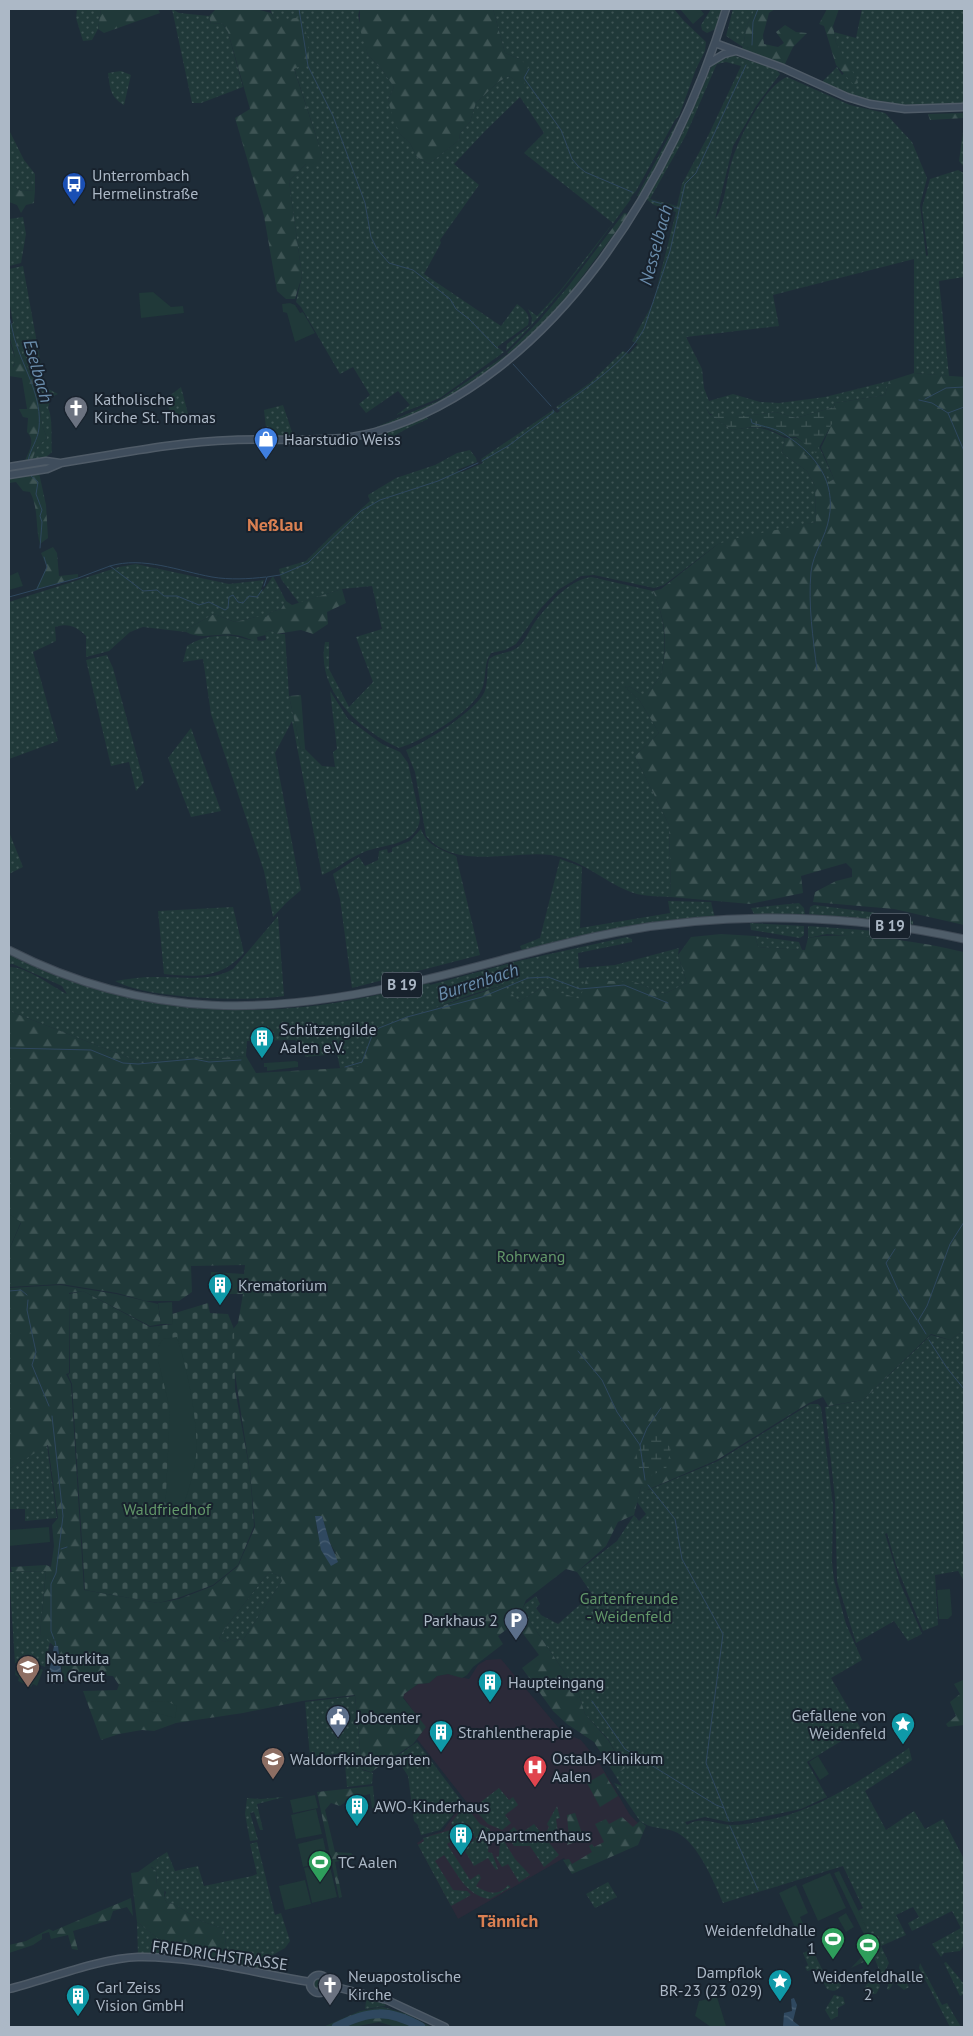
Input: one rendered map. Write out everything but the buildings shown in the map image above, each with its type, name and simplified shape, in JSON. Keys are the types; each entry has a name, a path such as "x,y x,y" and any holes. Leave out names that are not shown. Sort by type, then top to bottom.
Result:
{"main road":[{"path":"9,475 47,469 61,463 191,443 234,440 323,439 379,430 409,421 444,405 476,385 510,358 552,318 598,264 641,201 672,146 698,90 726,9"},
{"path":"715,43 783,68 847,97 889,108 964,107"},
{"path":"708,64 724,54 738,51"},
{"path":"9,467 46,461 61,463"},
{"name":"B 19","path":"9,950 69,977 133,996 209,1007 263,1006 318,1001 372,992 583,939 639,928 720,921 816,919 884,926 964,939"},
{"name":"FRIEDRICHSTRASSE","path":"9,1990 100,1964 137,1957 173,1959 310,1982"},
{"name":"FRIEDRICHSTRASSE","path":"320,1975 327,1980 328,1985 324,1992 317,1993 312,1990 310,1982 314,1977 320,1975"},
{"name":"FRIEDRICHSTRASSE","path":"328,1985 387,2000 445,2027"}],"shaded area":[{"name":"Ostalb-Klinikum Aalen","path":"501,1659 562,1732 581,1740 598,1761 630,1815 641,1826 572,1873 564,1858 458,1919 417,1843 428,1836 443,1831 454,1815 468,1804 417,1739 425,1727 403,1697 404,1694 418,1684 429,1683 437,1676 448,1674 469,1679 478,1665 486,1660"}],"green space":[{"path":"77,9 101,9 98,29 92,40 83,41 76,18"},
{"path":"101,9 158,9 160,13 104,33 98,29"},
{"path":"172,9 179,13 209,16 211,24 222,23 228,32 243,87 201,103 192,103"},
{"path":"216,9 256,9 271,13 276,22 300,17 308,38 309,62 294,69 322,154 317,165 306,164 289,181 302,276 295,299 286,299 277,291 264,216 235,118 250,109 228,32 222,23 211,24 209,16"},
{"path":"270,9 360,9 358,15 368,55 380,67 394,87 388,100 400,134 410,143 417,157 429,164 459,140 460,133 470,122 476,103 498,82 509,76 524,86 526,73 520,59 505,53 493,9 674,9 706,42 705,51 696,69 679,116 631,199 587,258 556,297 524,333 506,351 507,344 531,325 532,318 528,309 537,316 560,291 613,223 524,153 544,133 520,97 454,164 479,185 440,240 441,243 424,274 501,326 517,304 527,313 529,318 528,325 497,347 504,352 440,398 396,415 410,405 398,391 366,413 359,404 370,395 353,367 340,374 301,307 296,302 302,276 289,181 306,164 317,164 322,154 294,68"},
{"path":"360,9 493,9 505,53 520,59 528,66 524,87 509,76 498,82 476,103 470,122 460,133 459,140 429,164 417,157 410,143 400,134 388,100 394,87 380,67 368,55 360,29"},
{"path":"680,9 700,9 704,14 693,24"},
{"path":"711,9 722,9 716,29 707,33 702,30 701,25"},
{"path":"733,9 755,9 747,25 743,47 726,36"},
{"path":"755,9 775,9 769,13 763,35 764,44 778,47 784,43 776,32 785,25 796,32 807,33 793,47 783,68 738,51 743,47 747,25"},
{"path":"827,9 839,9 833,26 836,43 857,79 858,83 854,85 836,65 824,26 819,24"},
{"path":"862,9 964,9 964,104 892,105 892,103 853,97 821,83 837,67 842,75 850,69 836,43 834,32 856,38"},
{"path":"732,55 776,69 780,74 756,106 733,146 715,219 721,208 734,154 745,129 769,91 778,82 787,77 850,105 885,113 912,142 927,178 920,205 926,256 928,255 922,208 930,179 958,170 964,173 964,277 939,281 949,376 914,373 914,259 773,295 779,326 686,337 702,369 704,388 709,401 733,394 760,402 779,403 825,397 889,381 885,395 835,403 834,407 796,418 776,412 745,416 710,414 704,405 710,415 732,430 759,428 771,431 785,438 782,453 807,471 815,486 816,522 718,544 664,585 654,588 594,575 581,576 558,590 541,608 516,644 505,650 491,653 487,661 482,689 468,707 446,724 409,744 399,748 384,741 356,720 344,707 334,692 327,676 324,660 325,642 329,642 329,669 349,707 373,682 356,637 382,629 372,586 342,589 299,603 281,579 279,569 306,561 370,501 368,495 396,478 435,465 457,453 470,450 477,462 457,470 462,472 483,463 481,459 553,410 557,413 560,411 556,407 591,382 623,351 629,354 638,344 632,341 653,303 676,212 654,205 646,199 682,134 712,65 724,57","holes":["726,62 741,66 708,136 682,184 677,206 650,199 686,135 717,64"]},
{"path":"121,71 131,75 124,105 113,95 108,73"},
{"path":"964,113 964,118 930,120 928,114"},
{"path":"682,118 640,196 637,196 677,122"},
{"path":"9,130 24,160 35,174 35,190 21,191 9,184"},
{"path":"964,132 964,167 959,161"},
{"path":"9,184 21,191 35,190 34,203 26,205 21,213 17,205 9,202"},
{"path":"624,213 629,214 570,293 567,288"},
{"path":"23,217 26,234 21,263 9,266 9,219"},
{"path":"23,266 45,387 58,394 51,397 48,408 51,423 52,452 48,456 35,460 32,460 37,447 47,438 42,425 37,391 12,329 9,332 9,325 13,323 9,300 9,269"},
{"path":"567,288 570,293 538,328 509,354 507,353 538,322"},
{"path":"153,292 171,307 183,306 184,313 141,318 139,293"},
{"path":"290,303 295,305 300,313 303,312 315,333 295,342 287,313 283,312 282,304"},
{"path":"12,329 37,391 42,425 47,438 37,447 32,460 25,461 31,446 31,439 27,432 28,418 23,417 19,409 27,409 22,378 9,376 9,369 14,366 15,362 9,332"},
{"path":"9,339 16,361 11,370 9,369"},
{"path":"506,355 506,358 491,370 444,400 410,416 374,428 438,401"},
{"path":"914,373 964,377 964,925 894,909 813,902 815,892 836,881 852,877 852,869 846,863 801,876 803,893 750,904 671,897 669,825 635,756 659,733 640,701 625,687 629,686 641,694 648,694 662,671 665,650 663,621 653,591 661,589 718,544 741,537 816,522 815,486 807,471 782,453 785,438 796,438 810,447 804,454 822,467 829,482 834,479 821,448 829,430 835,403 885,395 889,381"},
{"path":"181,387 188,414 171,419 167,398"},
{"path":"283,405 293,435 267,437 264,410"},
{"path":"834,407 839,411 816,453 796,437 784,436 760,427 732,430 710,415 717,413 745,416 776,412 796,418"},
{"path":"426,417 428,419 385,441 380,448 382,433"},
{"path":"818,444 834,479 829,482 822,467 804,454 810,447"},
{"path":"39,473 46,505 48,538 40,544 35,505 30,492 23,491 16,482 9,483 9,478"},
{"path":"53,547 57,553 59,576 78,574 78,578 36,589 47,567 41,553"},
{"path":"136,564 229,584 264,580 261,589 263,591 273,576 286,601 281,609 271,612 266,617 256,617 235,622 214,614 187,629 186,632 143,627 130,632 109,651 86,657 86,636 72,626 55,627 56,641 33,652 58,741 9,759 9,602 119,567"},
{"path":"18,572 23,586 9,590 9,576"},
{"path":"591,577 653,591 660,611 665,641 661,674 648,694 641,694 629,686 625,687 640,701 659,733 635,756 669,825 671,897 648,896 631,892 571,860 561,857 536,854 486,857 469,856 453,853 438,847 426,836 415,772 406,750 437,734 471,709 484,693 489,659 518,647 535,622 559,594 574,583"},
{"path":"342,589 346,603 327,612 328,624 313,634 301,630 276,634 271,630 265,632 266,635 257,637 258,642 237,635 197,636 186,632 187,629 214,614 235,622 256,617 266,617 271,612 281,609 286,601 292,605"},
{"path":"271,630 276,634 285,634 289,696 301,750 305,749 322,766 335,767 333,752 337,749 330,691 348,719 382,744 400,752 408,763 420,818 418,827 406,839 364,852 322,875 292,721 275,753 301,890 273,917 264,871 211,714 203,659 183,662 187,646 198,640 225,635 262,641 266,640 265,632"},
{"path":"107,655 113,668 144,782 136,791 129,762 111,766 86,660"},
{"path":"301,695 305,749 301,750 289,696"},
{"path":"191,728 221,811 191,817 168,758"},
{"path":"421,829 430,843 456,856 480,955 352,988 340,899 333,874 359,857 365,866 378,860 379,851 387,849 388,853 392,852 392,848 410,841"},
{"path":"9,832 23,867 9,874"},
{"path":"560,859 582,867 580,928 670,913 668,901 711,902 715,918 635,925 522,951 520,946 540,938"},
{"path":"799,903 804,908 805,915 754,914 751,908"},
{"path":"814,905 893,915 913,921 913,925 809,914 810,907"},
{"path":"233,907 244,953 226,968 217,972 198,976 164,974 158,911"},
{"path":"278,916 284,996 246,999 198,998 150,992 115,981 149,977 194,978 224,973 233,969"},
{"path":"750,923 804,926 804,935 800,938 751,930"},
{"path":"808,926 903,933 905,938 894,940 827,934 808,938"},
{"name":"Rohrwang","path":"721,934 755,936 758,947 805,950 808,938 844,935 864,936 928,944 964,952 964,1330 950,1340 931,1334 863,1400 828,1406 823,1397 809,1403 717,1460 647,1490 641,1486 634,1515 618,1522 606,1546 577,1572 566,1569 526,1600 522,1610 578,1692 585,1714 608,1740 625,1768 615,1775 594,1742 567,1724 553,1711 522,1668 539,1655 515,1623 498,1636 503,1644 473,1667 467,1675 462,1678 448,1674 437,1676 429,1683 418,1684 404,1694 403,1698 426,1727 413,1744 371,1772 362,1769 355,1695 302,1701 243,1713 176,1723 154,1731 142,1730 119,1734 101,1740 83,1691 117,1690 119,1685 113,1676 98,1675 61,1682 62,1669 58,1646 54,1646 40,1634 46,1571 12,1572 11,1567 46,1565 51,1567 54,1546 52,1525 58,1518 48,1445 9,1469 9,1288 60,1285 116,1294 158,1304 161,1324 150,1326 83,1291 69,1293 69,1373 66,1374 71,1384 84,1590 158,1603 179,1599 213,1586 238,1566 255,1527 250,1472 234,1367 234,1328 238,1323 243,1294 223,1294 221,1289 211,1290 211,1272 244,1274 245,1265 191,1266 192,1292 179,1301 146,1301 117,1293 61,1284 9,1287 9,1250 21,1223 9,1214 9,1006 12,1012 142,1063 195,1057 209,1059 246,1056 256,1073 360,1067 376,1028 504,985 519,1002 543,987 580,999 586,980 635,982 664,994 687,983 678,955 691,937","holes":["316,1516 322,1516 330,1543 338,1557 317,1532","269,1572 280,1576 282,1581 243,1640 232,1639 224,1642 219,1638"]},
{"path":"755,936 799,942 802,950 758,947"},
{"path":"627,937 632,939 632,942 578,953 579,968 615,965 679,948 678,955 687,983 664,994 635,982 580,1000 543,987 519,1002 503,985 435,1008 360,1067 340,1068 337,1054 305,1057 305,1049 295,1040 247,1041 246,1056 209,1059 195,1057 142,1063 12,1012 9,1006 9,967 31,973 67,994 62,986 13,964 9,964 9,954 79,984 115,994 189,1007 265,1010 334,1003 429,983 430,985 518,961"},
{"path":"298,1062 298,1067 267,1071 267,1067 264,1067 264,1063"},
{"path":"9,1214 21,1222 9,1250"},
{"name":"Waldfriedhof","path":"83,1291 150,1327 173,1324 172,1314 208,1303 210,1313 228,1314 234,1329 235,1389 250,1472 254,1526 238,1565 213,1585 158,1603 85,1590 72,1384 68,1375 70,1373 69,1294"},
{"path":"172,1302 173,1324 161,1324 158,1303"},
{"path":"964,1330 964,1581 958,1571 935,1575 938,1625 923,1631 896,1565 887,1533 885,1534 900,1583 922,1634 908,1641 894,1621 856,1643 837,1581 835,1498 825,1407 863,1400 931,1335 950,1340"},
{"path":"177,1337 185,1364 191,1396 196,1428 196,1456 192,1479 180,1516 165,1516 170,1409 158,1360 158,1347 163,1339"},
{"name":"Gartenfreunde - Weidenfeld","path":"810,1404 818,1404 821,1407 833,1506 832,1562 834,1580 846,1624 862,1660 831,1678 861,1729 807,1762 827,1797 801,1809 742,1821 728,1822 705,1817 685,1822 687,1825 693,1822 704,1821 736,1825 803,1810 839,1792 909,1748 912,1760 865,1791 886,1830 914,1811 925,1829 943,1819 964,1859 964,1945 960,1951 944,1953 941,1957 932,1944 961,1928 952,1911 912,1931 908,1923 919,1917 913,1907 896,1915 906,1935 881,1946 889,1963 882,1977 874,1957 851,1968 874,1944 858,1911 863,1908 843,1866 723,1903 697,1851 689,1842 673,1831 652,1827 640,1821 614,1783 622,1786 615,1775 625,1768 608,1739 585,1714 578,1692 522,1610 525,1604 536,1596 540,1604 536,1608 541,1615 558,1624 592,1594 577,1572 617,1541 634,1515 639,1521 646,1514 637,1502 641,1486 648,1490 718,1461"},
{"path":"655,1433 671,1448 666,1469 645,1478 640,1475 636,1451"},
{"path":"47,1445 57,1518 25,1521 25,1509 9,1509 9,1469"},
{"path":"49,1527 50,1542 9,1546 9,1530"},
{"path":"46,1571 40,1634 50,1641 45,1667 36,1663 15,1663 9,1572"},
{"path":"269,1572 280,1576 282,1581 243,1640 232,1639 224,1642 219,1638 228,1624"},
{"path":"950,1589 952,1615 948,1619 939,1619 937,1590"},
{"path":"35,1666 43,1670 37,1686 33,1684 31,1687 18,1681 19,1677 15,1675 16,1667"},
{"path":"963,1680 964,1725 948,1727 946,1724 956,1716 950,1702 960,1694 954,1684"},
{"path":"355,1696 362,1770 373,1773 372,1784 347,1787 344,1753 310,1757 305,1702"},
{"path":"166,1701 177,1706 175,1718 149,1711 150,1702"},
{"path":"417,1742 463,1803 440,1830 421,1835 418,1825 414,1821 408,1776 396,1757"},
{"path":"818,1756 829,1774 820,1780 809,1762"},
{"path":"604,1773 618,1796 600,1807 587,1783"},
{"path":"373,1786 375,1808 372,1808 370,1794 361,1796 363,1809 348,1800 340,1806 331,1803 325,1810 335,1852 351,1853 355,1857 335,1862 342,1897 339,1898 317,1792"},
{"path":"499,1788 509,1800 513,1797 518,1805 505,1815 511,1823 502,1830 488,1824 473,1808"},
{"path":"315,1795 318,1808 293,1813 290,1800"},
{"path":"284,1797 257,1804 263,1830 260,1830 254,1812 250,1813 258,1840 250,1841 245,1814 247,1798"},
{"path":"557,1806 560,1818 556,1819 558,1833 561,1833 555,1842 546,1832 549,1827 547,1824"},
{"name":"TC Aalen","path":"316,1809 322,1834 296,1839 291,1815"},
{"path":"462,1809 468,1809 480,1824 490,1829 488,1852 492,1853 498,1869 496,1870 488,1858 474,1866 463,1848 476,1839 473,1834 462,1841 451,1823"},
{"path":"575,1813 584,1839 567,1845 569,1838 567,1815"},
{"path":"622,1817 633,1827 640,1821 646,1826 638,1845 572,1874 563,1860 569,1859 572,1864 592,1852 589,1846 592,1844 594,1847 604,1842 595,1824 606,1819 609,1824"},
{"path":"534,1824 559,1855 544,1867 530,1846 514,1846 506,1834 514,1827 520,1834"},
{"path":"451,1830 456,1838 447,1844 470,1880 479,1874 481,1878 476,1886 492,1893 504,1889 508,1885 511,1887 490,1899 482,1897 468,1889 444,1855 435,1861 453,1890 467,1891 471,1895 451,1906 418,1845 424,1841 423,1838"},
{"path":"499,1833 515,1859 530,1875 519,1882 508,1864 502,1867 496,1857 499,1856 500,1837 497,1834"},
{"path":"323,1838 328,1861 303,1867 298,1844"},
{"path":"257,1842 275,1915 281,1913 290,1941 285,1948 271,1956 275,1971 254,1967 251,1956 227,1954 224,1929 201,1921 174,1904 167,1903 164,1898 166,1892 157,1885 156,1871 151,1866 158,1861 156,1859 167,1852 175,1871 198,1866 204,1886 252,1876 257,1874 250,1844"},
{"path":"156,1859 158,1861 151,1867 156,1871 157,1885 165,1886 164,1898 167,1903 174,1904 201,1921 224,1929 227,1954 251,1956 254,1967 167,1953 160,1940 137,1922 131,1873 138,1872"},
{"name":"TC Aalen","path":"329,1862 337,1897 312,1903 304,1868"},
{"path":"839,1871 875,1945 870,1947 834,1873"},
{"path":"830,1873 846,1908 818,1921 802,1885"},
{"path":"305,1880 311,1904 285,1910 279,1886"},
{"path":"608,1882 617,1897 595,1908 586,1894"},
{"path":"796,1885 808,1913 800,1917 807,1932 799,1936 779,1893"},
{"path":"131,1898 133,1916 127,1907 113,1911 110,1920 73,1931 78,1950 72,1949 68,1935 51,1939 49,1932 42,1934 42,1939 33,1945 9,1953 9,1945 26,1941 49,1929 53,1931"},
{"path":"846,1913 854,1927 846,1932 838,1918"},
{"path":"137,1922 160,1940 167,1953 138,1954"},
{"path":"812,1949 828,1981 839,1975 841,1986 838,1989 833,1991 827,1989 815,1969 807,1971 805,1967 808,1965 803,1953"},
{"path":"946,1962 964,1984 964,1994 960,1996 944,1963"},
{"path":"920,1963 942,2005 947,2003 961,2027 950,2027 919,1968"},
{"path":"896,1976 905,1979 909,1987 904,1990 894,1982 889,1990 887,1989 890,1977"},
{"path":"316,1977 322,1977 326,1984 322,1991 316,1991 312,1987 312,1981"},
{"path":"873,1981 879,1982 880,1987 876,1994 866,1994 864,1988"},
{"path":"367,1995 386,2002 385,2006 365,2009"},
{"path":"834,1995 843,1997 845,2004 838,2008 838,2016 831,2020 825,2010"},
{"path":"717,1997 725,2027 711,2027 695,2016 699,2001"},
{"path":"383,2007 407,2014 431,2027 396,2027 379,2022 353,2027 323,2027 360,2011"}],"water":[{"path":"315,1516 322,1516 338,1562 331,1566 321,1550"},
{"path":"54,1646 58,1646 61,1670 60,1682 53,1684 47,1683"},
{"path":"794,1998 797,2005 793,2021 801,2027 783,2027 784,2013 792,2011 791,1999"}],"waterway":[{"path":"299,9 308,66 333,116 365,203 371,237 377,249 389,263 413,270 450,299 456,309 469,319 497,348"},
{"name":"Nesselbach","path":"752,45 753,22 758,9"},
{"name":"Nesselbach","path":"558,409 593,383 627,353 644,329 670,251 685,184 696,173 746,65"},
{"path":"529,69 524,78 561,130 572,159 585,172 632,192"},
{"path":"652,201 680,209"},
{"name":"Eselbach","path":"9,316 38,406 39,428 28,461"},
{"path":"513,364 551,406"},
{"path":"925,399 946,388 964,387"},
{"path":"919,400 932,403 948,413 964,407"},
{"name":"Nesselbach","path":"482,461 508,446 554,412 553,410"},
{"path":"948,413 964,451"},
{"path":"751,419 752,423 783,433 807,452 815,461 826,481 830,505 829,518 814,558 810,584 817,670"},
{"name":"Nesselbach","path":"264,586 267,577 280,575 308,563 361,511 380,500 438,481 478,463"},
{"name":"Eselbach","path":"30,475 38,482 36,494 42,510 40,516 42,522 40,548"},
{"name":"Eselbach","path":"37,589 47,567 44,557"},
{"path":"110,566 135,563 161,566 219,578 266,577"},
{"name":"Nesselbach","path":"9,597 78,578 110,566 143,591 157,590 164,596 177,596 199,605 209,602 225,610 228,608 229,597 233,595 238,602 243,603 249,596 257,597 262,590"},
{"name":"Burrenbach","path":"345,1067 362,1062 373,1033 379,1028 407,1017 482,997 528,978 548,977 580,989 624,985 668,1003"},
{"name":"Burrenbach","path":"9,1048 91,1050 123,1063 138,1064 194,1059 209,1062 241,1060"},
{"path":"926,1334 918,1321 927,1306 950,1244 964,1222"},
{"path":"895,1249 886,1263 899,1292 917,1320"},
{"path":"9,1291 21,1290 27,1295"},
{"path":"28,1300 27,1310 36,1352 32,1365 49,1406"},
{"path":"929,1340 947,1368 964,1389"},
{"path":"578,1351 602,1380 617,1412 640,1445 645,1480"},
{"path":"640,1445 647,1428 661,1408"},
{"path":"52,1416 63,1516 56,1573 51,1584 51,1631 54,1639"},
{"path":"648,1485 675,1519 682,1559 723,1634 706,1763 729,1821"},
{"path":"61,1549 67,1547"},
{"path":"55,1641 56,1646"},
{"path":"592,1701 625,1749 716,1805 724,1808"},
{"path":"730,1826 758,1890"},
{"path":"336,2027 359,2017 379,2014 399,2017 421,2027"}],"place":[{"name":"Unterrombach Hermelinstraße","path":"74,205"},
{"name":"Katholische Kirche St. Thomas","path":"76,429"},
{"name":"Haarstudio Weiss","path":"266,460"},
{"name":"Schützengilde Aalen e.V.","path":"262,1059"},
{"name":"Krematorium","path":"220,1306"},
{"name":"Parkhaus 2","path":"516,1641"},
{"name":"Naturkita im Greut","path":"28,1688"},
{"name":"Haupteingang","path":"490,1703"},
{"name":"Jobcenter","path":"338,1738"},
{"name":"Gefallene von Weidenfeld","path":"903,1745"},
{"name":"Strahlentherapie","path":"441,1753"},
{"name":"Waldorfkindergarten","path":"273,1780"},
{"name":"Ostalb-Klinikum Aalen","path":"535,1788"},
{"name":"AWO-Kinderhaus","path":"357,1827"},
{"name":"Appartmenthaus","path":"461,1856"},
{"name":"TC Aalen","path":"320,1883"},
{"name":"Weidenfeldhalle 1","path":"833,1960"},
{"name":"Weidenfeldhalle 2","path":"868,1966"},
{"name":"Dampflok BR-23 (23 029)","path":"780,2002"},
{"name":"Neuapostolische Kirche","path":"330,2006"},
{"name":"Carl Zeiss Vision GmbH","path":"78,2017"}],"district":[{"name":"Neßlau","path":"275,525"},
{"name":"Tännich","path":"508,1921"}]}
